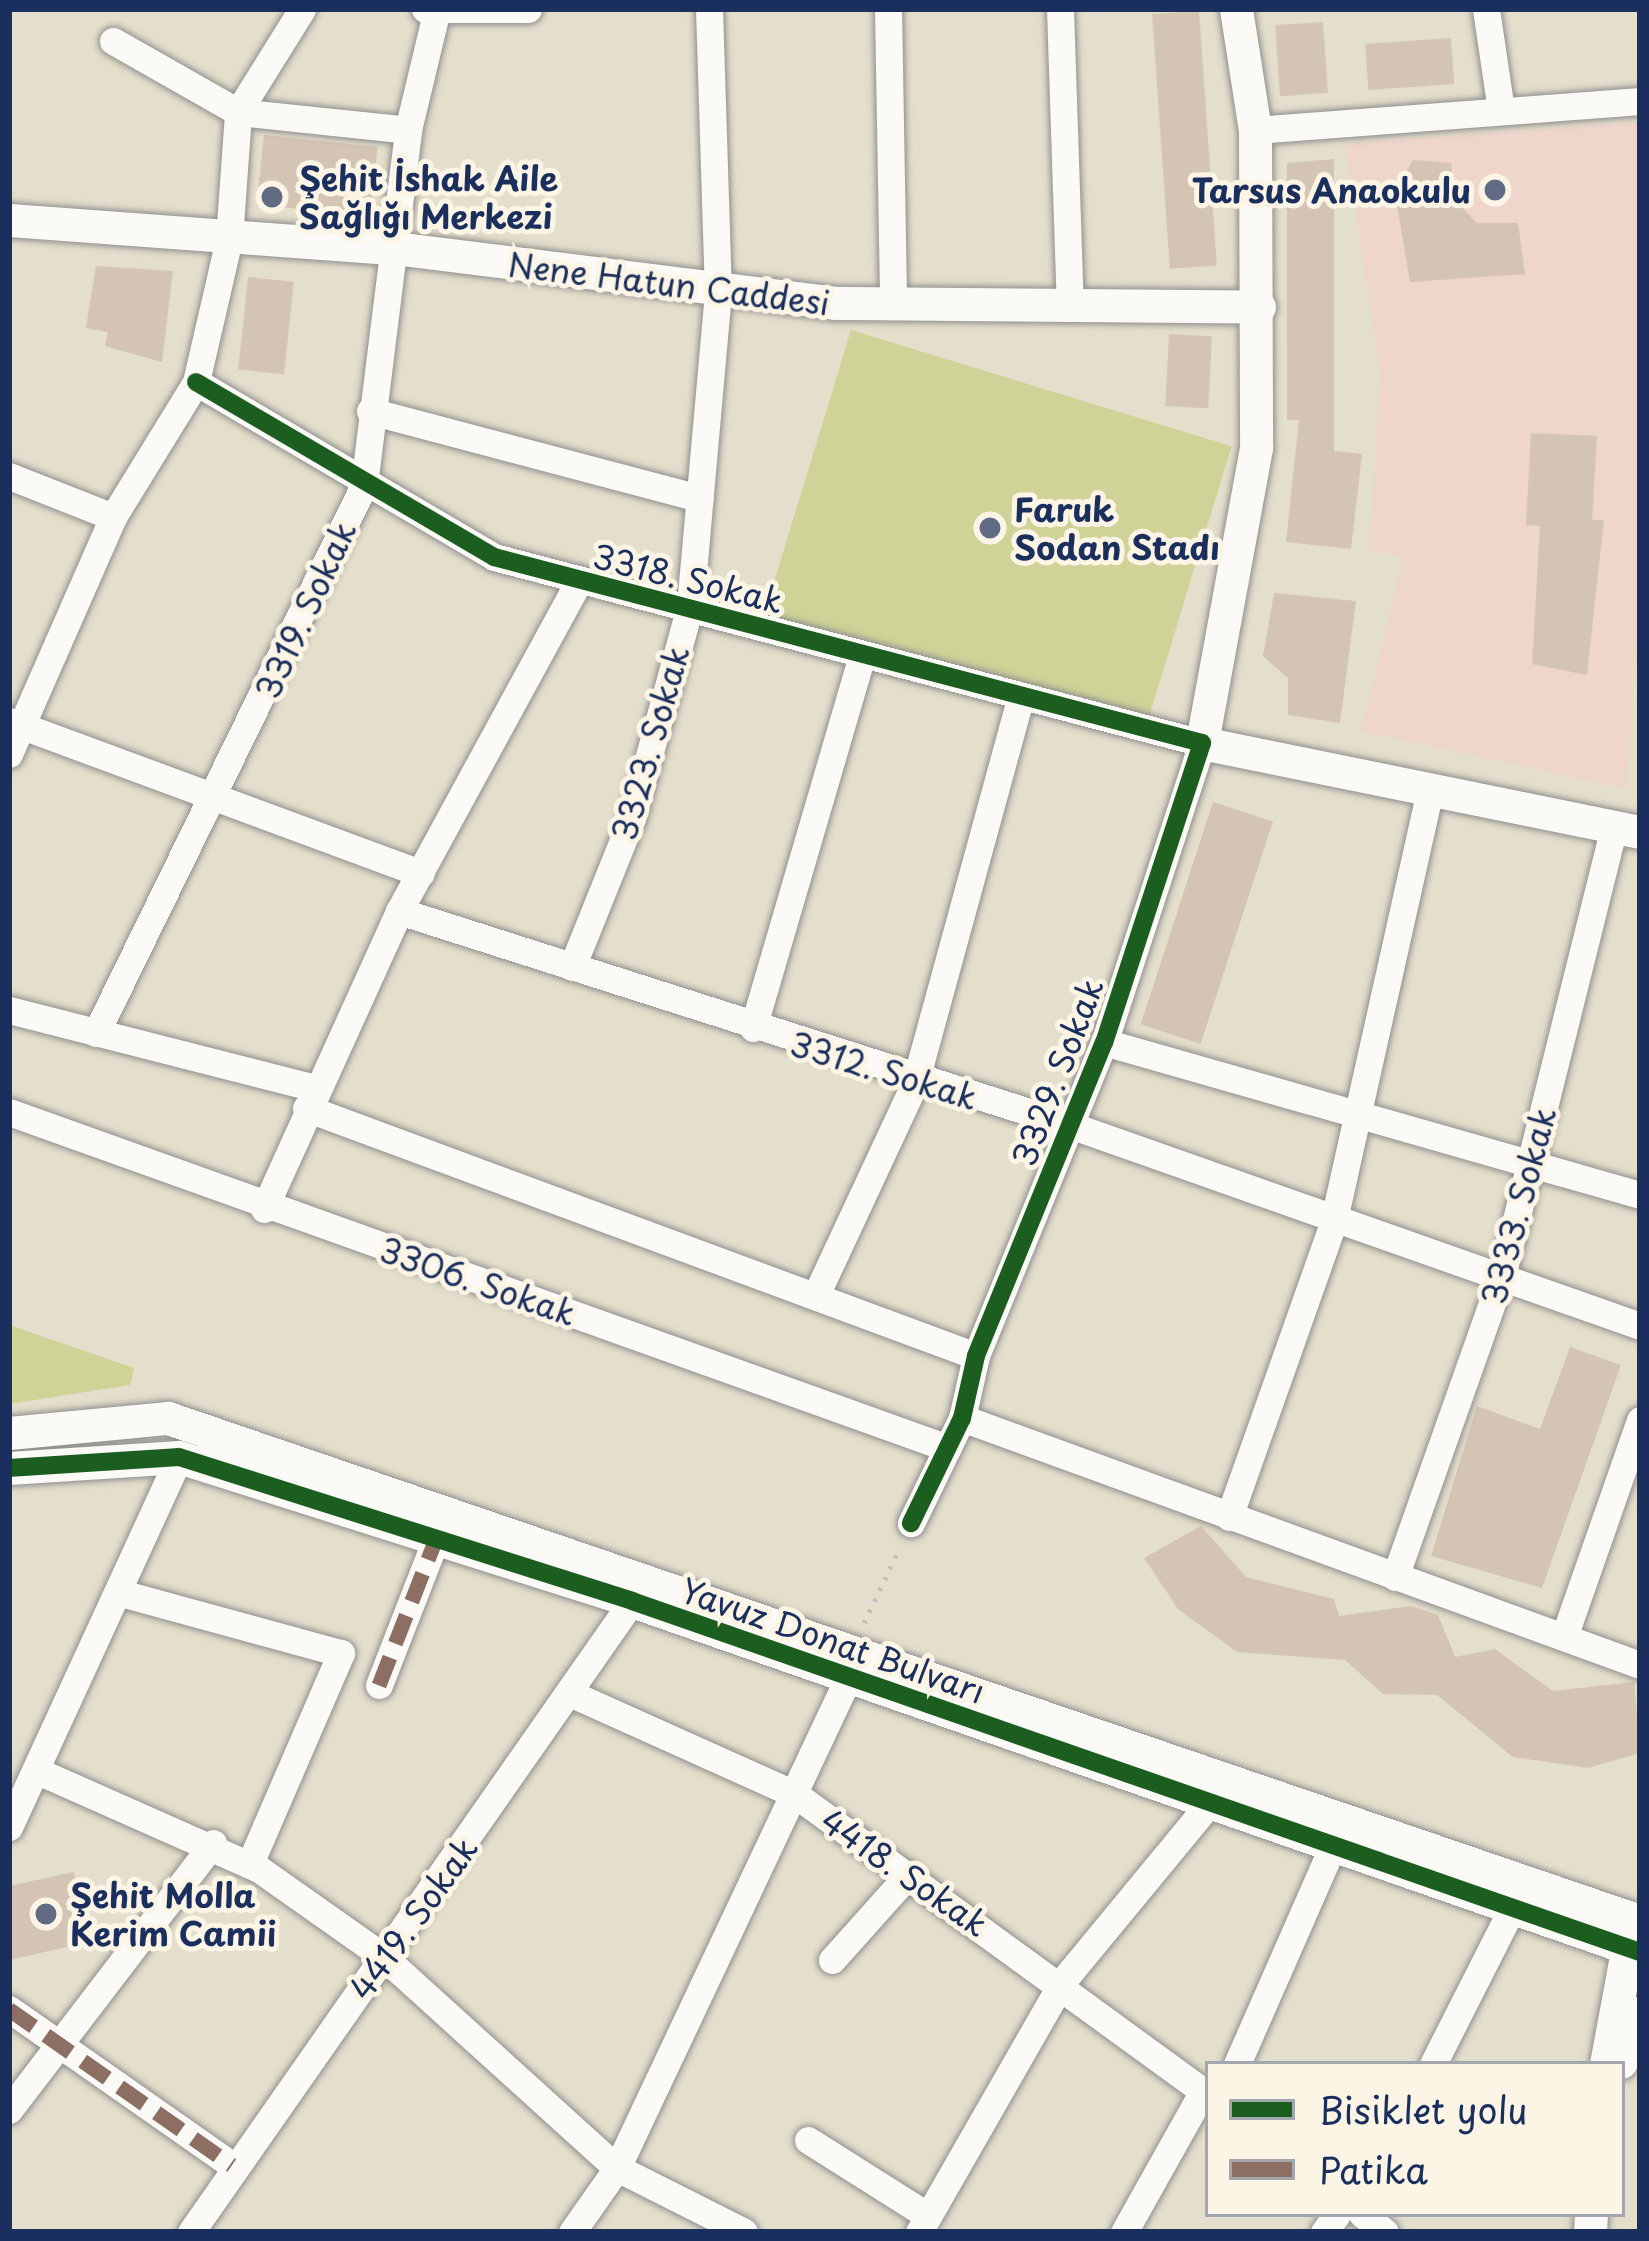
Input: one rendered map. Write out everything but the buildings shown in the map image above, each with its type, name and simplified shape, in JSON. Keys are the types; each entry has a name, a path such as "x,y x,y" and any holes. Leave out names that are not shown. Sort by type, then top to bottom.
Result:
{"street":[{"path":"9,754 15,723 113,517 196,382 230,239 238,112 302,9"},
{"path":"430,11 528,9"},
{"name":"3323. Sokak","path":"572,967 632,818 690,606 718,295 709,9"},
{"path":"888,9 893,304"},
{"path":"1060,9 1070,308"},
{"path":"1236,9 1255,130 1256,448 1202,743 1429,793 1627,829"},
{"path":"1486,9 1501,111"},
{"name":"3319. Sokak","path":"96,1033 215,800 364,485 408,130 430,11"},
{"path":"113,41 238,112 408,130"},
{"path":"1255,130 1640,100"},
{"name":"Nene Hatun Caddesi","path":"9,220 394,248 718,295 1070,308 1259,307"},
{"name":"3318. Sokak","path":"196,382 364,485 494,557 578,583 690,606 1019,704 1202,743"},
{"path":"370,411 700,498"},
{"path":"9,476 113,517"},
{"path":"265,1209 399,911 578,583"},
{"path":"753,1028 862,655"},
{"path":"816,1294 915,1083 1019,704"},
{"path":"15,723 421,873"},
{"name":"3329. Sokak","path":"907,1530 962,1418 976,1356 1104,1042 1202,743"},
{"path":"1229,1517 1333,1224 1361,1118 1429,793"},
{"name":"3333. Sokak","path":"1395,1577 1503,1272 1627,829"},
{"name":"3312. Sokak","path":"399,911 915,1083 1070,1125 1333,1224 1503,1272 1640,1326"},
{"path":"9,1010 311,1098 976,1356"},
{"path":"1104,1042 1640,1195"},
{"name":"3306. Sokak","path":"9,1112 265,1209 948,1448"},
{"name":"Yavuz Donat Bulvarı","path":"9,1433 168,1418 1636,1930"},
{"path":"962,1418 1640,1664"},
{"path":"1564,1637 1640,1420"},
{"path":"9,1827 42,1773 179,1457"},
{"name":"Yavuz Donat Bulvarı","path":"9,1468 179,1457 632,1601 1512,1908 1636,1930"},
{"path":"379,1685 436,1539"},
{"path":"121,1594 341,1653 250,1863"},
{"name":"4419. Sokak","path":"191,2232 232,2165 574,1695 632,1601"},
{"path":"572,2232 617,2168 849,1676"},
{"name":"4418. Sokak","path":"574,1695 796,1795 1062,1982 1205,2092"},
{"path":"42,1773 213,1843 250,1863 385,1958 617,2168 744,2232"},
{"path":"808,2140 924,2224 1062,1982 1208,1804"},
{"path":"9,2110 213,1843"},
{"path":"1238,2061 1333,1845"},
{"path":"832,1960 909,1874"},
{"path":"1435,2061 1512,1908"},
{"path":"1607,2061 1636,1930"},
{"path":"9,2009 232,2165"},
{"path":"1621,2061 1640,2012"},
{"path":"1124,2232 1205,2095"}],"path":[{"path":"856,1639 907,1530"}],"shaded area":[{"path":"1640,122 1640,593 1627,789 1361,731 1403,557 1369,550 1380,373 1345,143"}],"green space":[{"name":"Faruk Sodan Stadı","path":"851,330 1232,446 1144,731 764,615"},
{"path":"9,1325 134,1368 130,1385 9,1404"}],"marked path":[{"path":"379,1685 436,1539"},
{"path":"9,2009 232,2165"}],"cycle path":[{"path":"196,382 494,557 1202,743 1104,1042 976,1356 962,1418 911,1523"},
{"path":"9,1468 179,1457 632,1601 1640,1952"}],"place":[{"name":"Tarsus Anaokulu","path":"1495,190"},
{"name":"Şehit İshak Aile Sağlığı Merkezi","path":"272,197"},
{"name":"Faruk Sodan Stadı","path":"990,528"},
{"name":"Şehit Molla Kerim Camii","path":"46,1914"}]}
